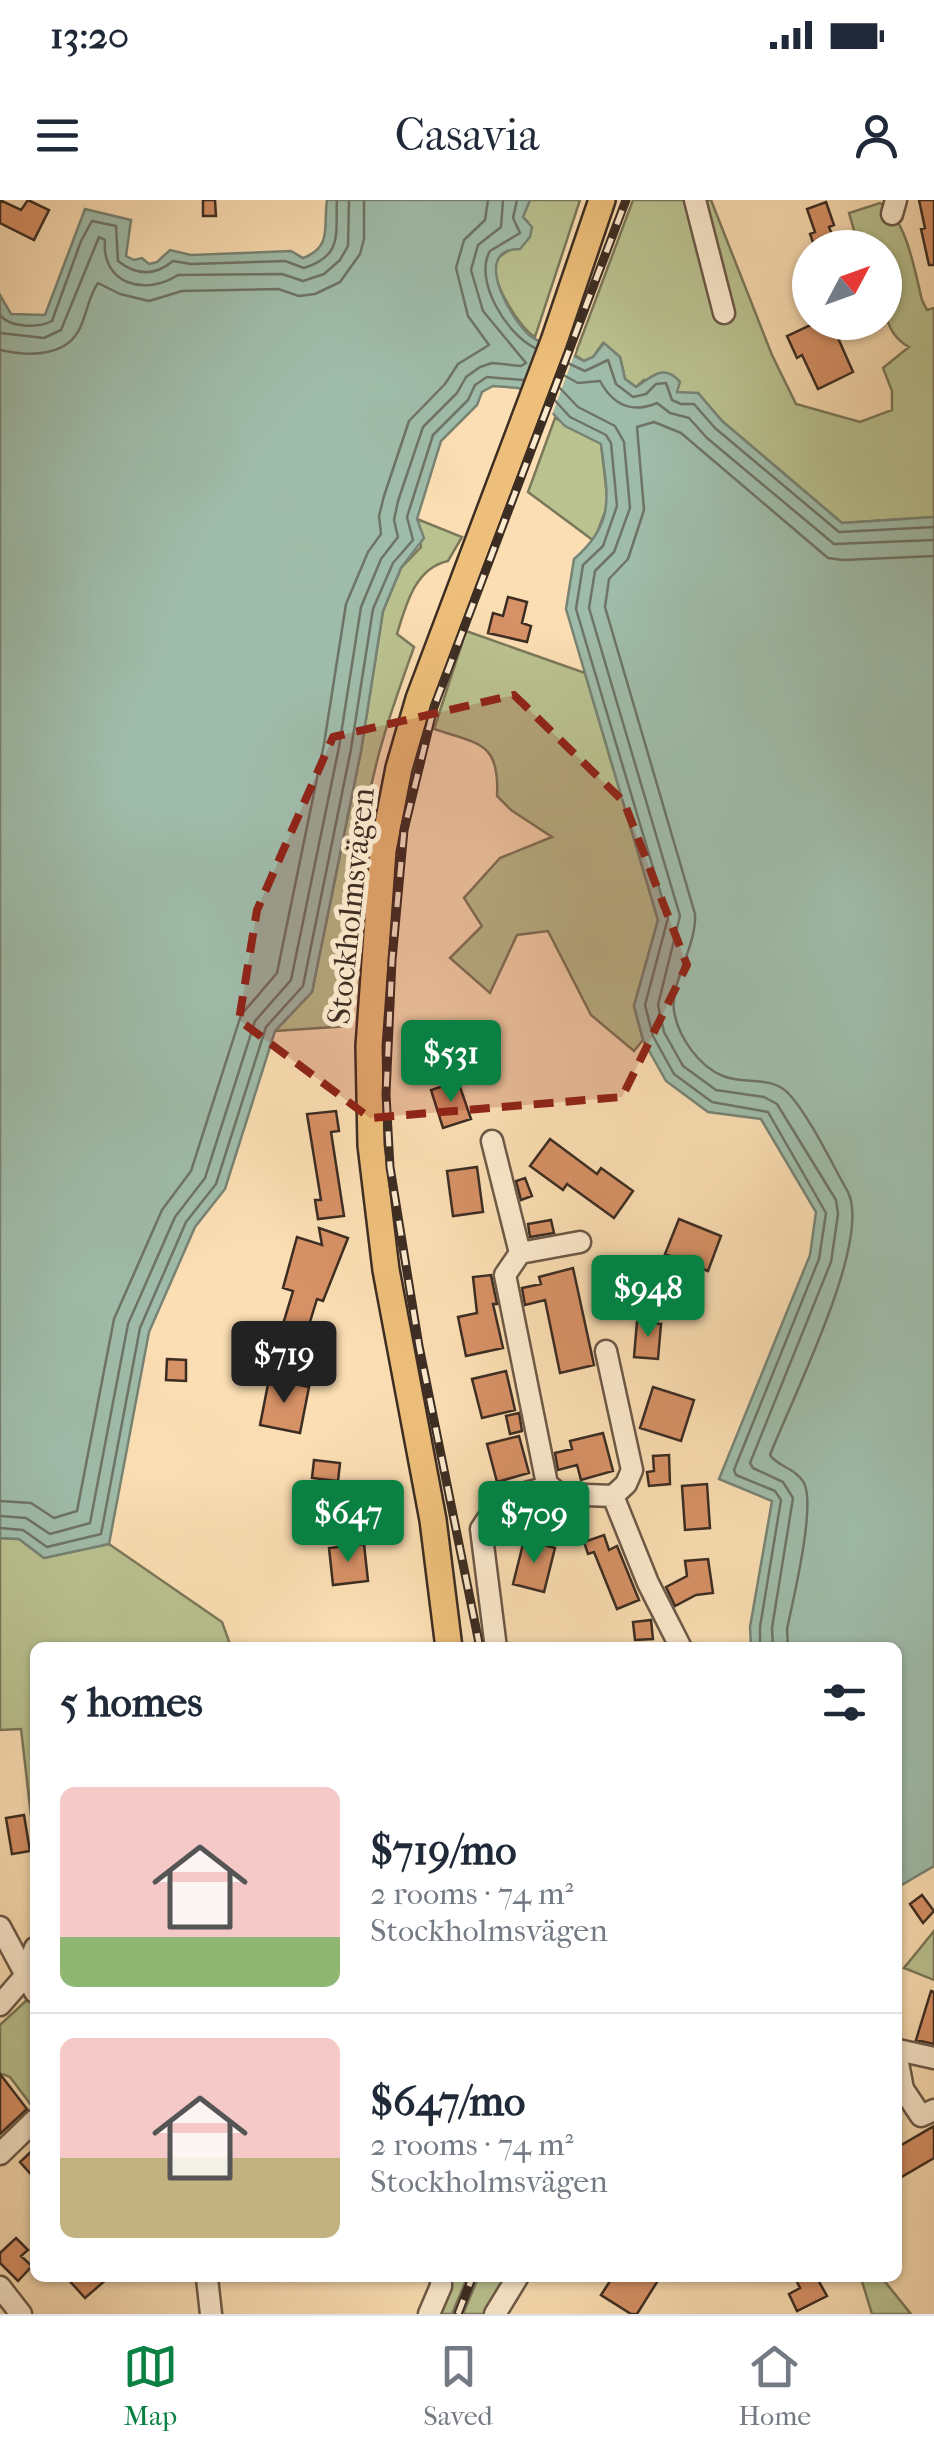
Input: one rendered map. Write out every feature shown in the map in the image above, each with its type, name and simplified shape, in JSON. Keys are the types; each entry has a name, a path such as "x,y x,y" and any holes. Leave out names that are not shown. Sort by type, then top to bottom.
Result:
{"main road":[{"name":"Stockholmsvägen","path":"448,1642 433,1520 386,1270 371,1145 369,1046 383,850 399,768 433,659 554,341 602,200"}],"street":[{"path":"695,200 724,313"},
{"path":"492,1141 520,1254"},
{"path":"580,1242 520,1254 505,1275 547,1484 560,1494 612,1496 626,1484 632,1470 606,1351"},
{"path":"495,1642 481,1529 490,1513 506,1500 550,1487"},
{"path":"612,1496 648,1583 678,1642"},
{"path":"0,1927 30,1982"},
{"path":"0,2005 30,1985"},
{"path":"902,2051 934,2058"},
{"path":"902,2084 920,2116 934,2110"},
{"path":"0,2154 30,2125"},
{"path":"207,2282 210,2314"},
{"path":"429,2314 442,2282"},
{"path":"495,2314 515,2282"},
{"path":"0,2286 21,2314"}],"highlighted area":[{"path":"514,695 624,802 687,965 622,1097 370,1118 239,1020 257,910 333,737"}],"green space":[{"path":"530,200 580,200 535,337 508,304 494,271 497,259 511,248 527,221 522,218"},
{"path":"633,200 711,200 772,355 796,404 860,422 892,410 892,391 883,368 909,347 899,340 902,230 922,300 927,310 934,308 934,517 842,523 722,421 698,393 685,395 644,380 636,387 625,379 620,357 603,343 593,357 584,361 575,355"},
{"path":"880,203 902,230 854,230 849,213"},
{"path":"555,418 601,443 608,504 594,541 528,492"},
{"path":"417,519 462,537 448,561 427,571 420,580 408,600 397,634 414,647 382,743 368,803 357,886 348,1026 275,1031 312,992 361,751 383,611 401,568 421,547"},
{"path":"466,631 585,673 658,920 634,1006 643,1040 634,1051 591,1015 548,931 517,935 490,993 450,958 482,926 464,898 500,858 552,837 497,796 495,765 483,748 434,729"},
{"path":"0,1538 19,1539 44,1558 109,1544 222,1622 229,1642 30,1642 30,1807 21,1729 0,1730"},
{"path":"934,1931 934,1980 904,1968"},
{"path":"28,1999 30,2103 10,2077 0,2073 0,2025"},
{"path":"451,2282 465,2282 452,2314 437,2314"},
{"path":"476,2282 505,2282 485,2314 463,2314"},
{"path":"862,2282 885,2282 911,2314 872,2314"}],"water":[{"path":"327,200 530,200 523,217 532,227 530,237 520,249 505,252 496,271 504,299 527,333 584,361 593,357 604,343 620,357 625,379 636,387 663,372 674,376 680,382 677,392 698,393 722,421 842,523 934,517 934,1866 902,1885 902,1642 751,1642 772,1501 719,1479 810,1255 816,1212 761,1119 708,1112 666,1081 643,1040 634,1006 658,920 566,609 574,559 597,532 606,506 601,444 565,426 536,396 518,388 493,386 482,392 477,405 441,441 417,519 424,538 401,568 383,611 361,751 312,992 275,1031 225,1189 195,1227 149,1332 109,1544 44,1558 19,1539 0,1538 0,295 11,314 45,315 85,209 131,220 126,256 142,258 149,264 170,250 191,255 291,251 303,258 319,248 326,227"}],"pier":[{"path":"540,336 576,350 552,415 518,394"}],"building":[{"path":"0,200 21,210 28,200 49,210 34,240 0,223"},
{"path":"203,200 215,200 216,216 203,216"},
{"path":"919,200 934,200 934,265 929,265"},
{"path":"826,202 834,225 830,230 814,230 807,209"},
{"path":"792,334 792,340 839,340 853,372 818,389 802,355 797,358 787,336"},
{"path":"508,597 527,602 522,623 531,626 527,642 488,633 493,613 503,616"},
{"path":"458,1081 471,1119 443,1128 431,1090"},
{"path":"336,1111 339,1131 331,1132 344,1216 318,1219 315,1200 321,1200 307,1114"},
{"path":"550,1139 597,1174 601,1168 633,1191 614,1218 567,1184 563,1190 530,1166"},
{"path":"477,1167 483,1212 453,1216 447,1171"},
{"path":"525,1178 532,1196 521,1200 516,1181"},
{"path":"679,1219 721,1236 708,1271 665,1254"},
{"path":"551,1220 554,1233 530,1237 528,1224"},
{"path":"319,1228 348,1238 323,1301 317,1299 298,1361 274,1354 293,1291 283,1288 297,1237 322,1245"},
{"path":"573,1268 594,1365 560,1373 545,1300 525,1305 522,1288 541,1284 539,1277"},
{"path":"491,1275 503,1348 466,1356 458,1317 477,1313 473,1277"},
{"path":"637,1322 661,1324 658,1359 634,1357"},
{"path":"167,1359 186,1360 186,1381 166,1380"},
{"path":"506,1371 515,1410 482,1418 472,1379"},
{"path":"269,1379 309,1387 300,1433 260,1425"},
{"path":"653,1387 694,1400 681,1441 640,1428"},
{"path":"519,1413 522,1431 510,1434 506,1416"},
{"path":"603,1433 613,1471 581,1480 577,1465 558,1470 555,1453 572,1449 570,1441"},
{"path":"519,1436 529,1473 497,1482 487,1444"},
{"path":"669,1455 670,1484 649,1486 647,1472 654,1471 653,1456"},
{"path":"314,1460 340,1463 338,1481 312,1478"},
{"path":"707,1484 710,1528 685,1530 682,1486"},
{"path":"342,1504 367,1504 368,1517 343,1518"},
{"path":"604,1535 609,1550 617,1546 639,1600 617,1609 594,1552 588,1554 584,1542"},
{"path":"524,1540 555,1548 544,1592 513,1584"},
{"path":"364,1544 368,1581 333,1585 329,1548"},
{"path":"708,1559 713,1593 696,1595 675,1606 666,1587 687,1576 685,1561"},
{"path":"651,1620 653,1639 635,1640 633,1622"},
{"path":"24,1815 30,1851 12,1854 6,1818"},
{"path":"922,1895 934,1911 923,1923 910,1904"},
{"path":"931,1991 934,1992 934,2044 916,2040"},
{"path":"0,2074 27,2109 0,2134"},
{"path":"934,2126 934,2158 902,2177 902,2145"},
{"path":"30,2153 30,2173 20,2162"},
{"path":"16,2238 28,2250 21,2256 30,2268 18,2281 0,2263 0,2253"},
{"path":"71,2282 103,2282 85,2298"},
{"path":"609,2282 657,2282 637,2314 601,2295"},
{"path":"797,2282 819,2282 827,2296 797,2311 789,2294 800,2288"}],"railway":[{"path":"479,1642 419,1346 390,1167 386,1094 392,960 404,830 434,707 626,200"},
{"path":"458,2314 470,2282"}]}
